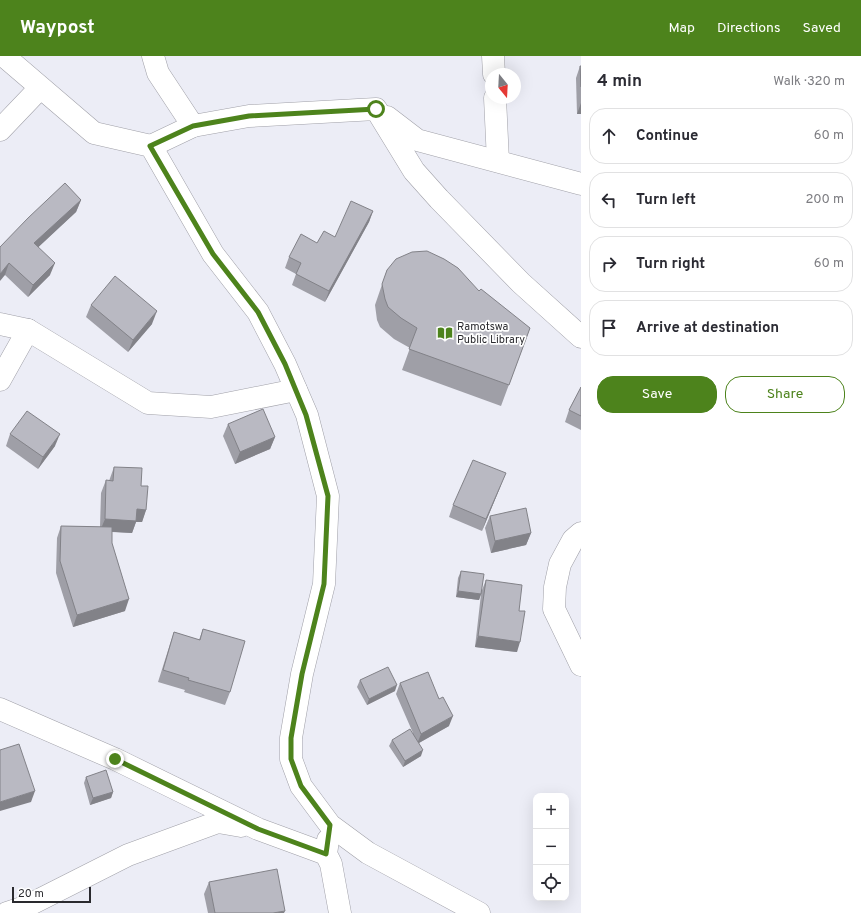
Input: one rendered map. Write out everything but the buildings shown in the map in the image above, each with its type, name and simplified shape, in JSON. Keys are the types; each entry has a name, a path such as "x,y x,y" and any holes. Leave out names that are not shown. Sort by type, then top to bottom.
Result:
{"street":[{"path":"4,56 94,133 150,146 193,126 249,116 376,109 417,140 581,184"},
{"path":"153,56 158,73 193,126"},
{"path":"493,56 494,68"},
{"path":"0,130 40,88"},
{"path":"495,104 498,161"},
{"path":"376,109 414,171 439,199 521,283 581,337"},
{"path":"150,146 213,254 258,312 285,364 306,415 328,496 324,584 302,674 291,738 291,759 301,786 330,825 368,853 478,913"},
{"path":"0,324 28,330 148,403 211,407 296,390"},
{"path":"0,380 28,330"},
{"path":"581,533 573,540 560,564 555,587 554,609 581,665"},
{"path":"0,709 115,759 258,829 326,854"},
{"path":"7,913 25,906 128,855 218,822 258,829"},
{"path":"330,825 326,854 331,864 340,913"}],"place":[{"name":"Ramotswa Public Library","path":"445,333"}],"route":[{"path":"115,759 258,829 326,854 330,825 301,786 291,759 291,738 302,674 324,584 328,496 306,415 285,364 258,312 213,254 150,146 193,126 249,116 376,109"}]}
